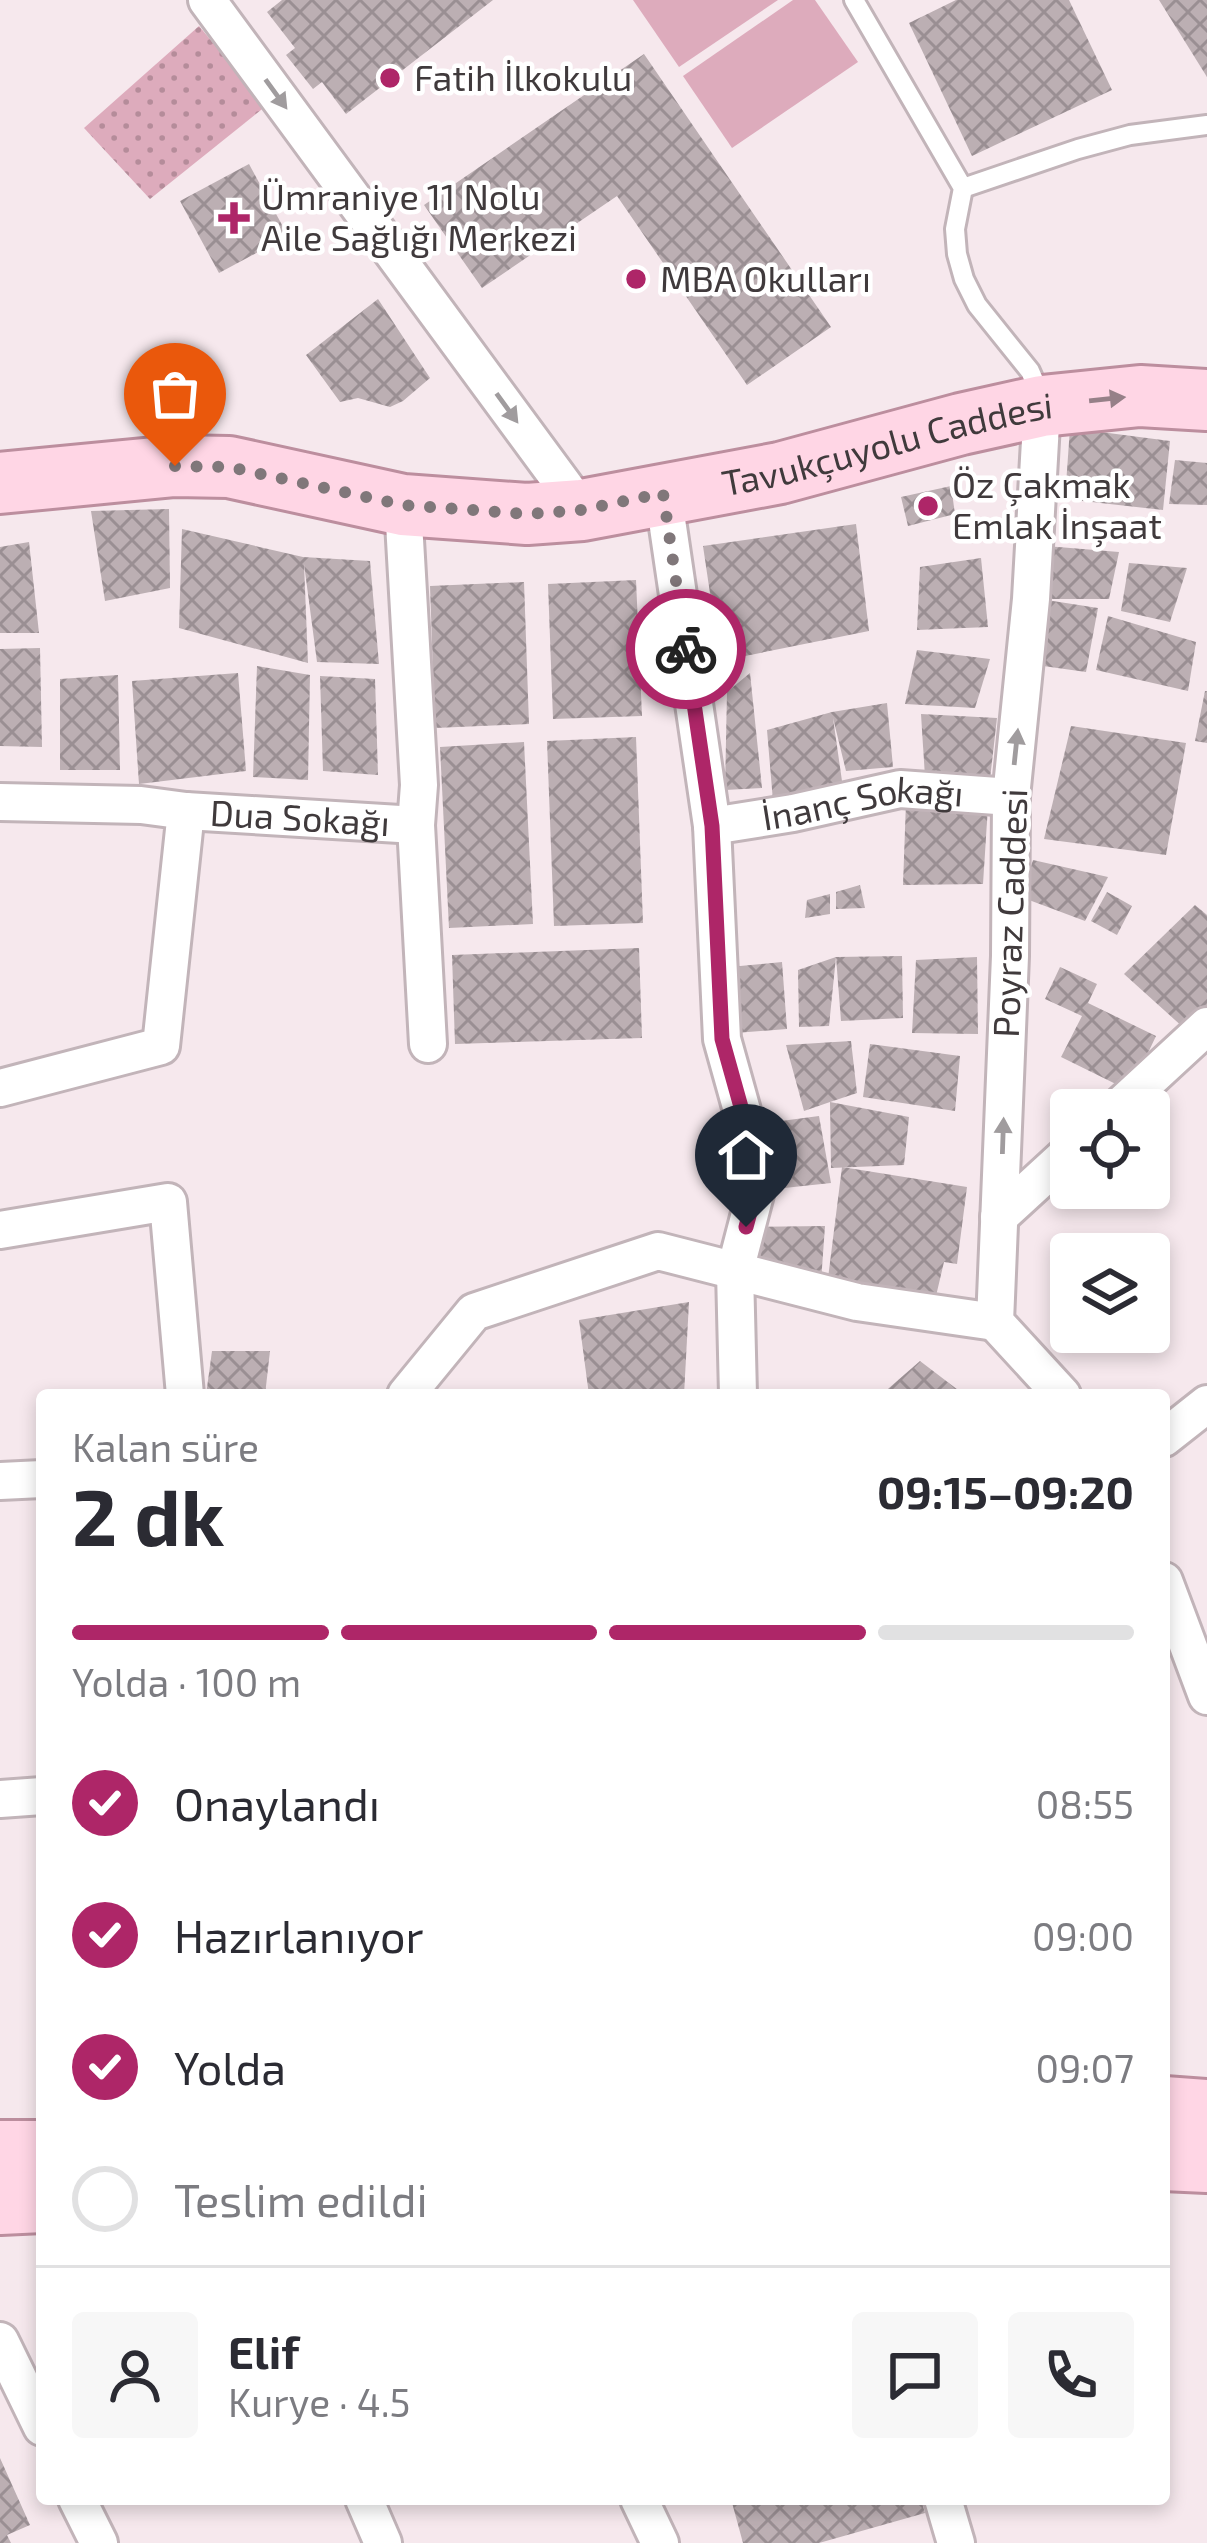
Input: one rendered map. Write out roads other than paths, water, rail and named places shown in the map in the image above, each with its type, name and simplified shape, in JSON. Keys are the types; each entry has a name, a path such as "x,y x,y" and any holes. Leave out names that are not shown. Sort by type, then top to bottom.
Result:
{"main road":[{"name":"Tavukçuyolu Caddesi","path":"0,483 175,466 229,467 403,505 527,514 582,510 780,473 1042,406 1140,396 1207,400"},
{"path":"1170,2107 1207,2110"},
{"path":"0,2151 36,2151"},
{"path":"1170,2160 1207,2162"},
{"path":"0,2204 36,2202"}],"street":[{"path":"207,0 582,510"},
{"name":"Poyraz Caddesi","path":"995,1322 1010,956 1011,797 1031,599 1042,406"},
{"path":"663,493 712,826 722,1039 760,1175 735,1271 738,1389"},
{"name":"Dua Sokağı","path":"403,505 428,1044"},
{"name":"İnanç Sokağı","path":"712,826 900,789 1011,797"},
{"name":"Dua Sokağı","path":"0,802 141,805 416,825"},
{"path":"0,1088 161,1046 186,811"},
{"path":"1139,1089 1207,1026"},
{"path":"999,1217 1050,1170"},
{"path":"0,1230 168,1202 184,1389"},
{"path":"411,1389 474,1312 658,1251 857,1302 995,1322 1056,1389"},
{"path":"1170,1433 1207,1405"},
{"path":"0,1481 36,1479"},
{"path":"1170,1597 1207,1696"},
{"path":"0,1799 36,1796"},
{"path":"0,2341 36,2415"},
{"path":"80,2505 99,2543"},
{"path":"367,2505 383,2543"},
{"path":"642,2505 660,2543"},
{"path":"944,2505 949,2540"}],"lane":[{"path":"854,0 964,188 955,229 964,279 977,305 1030,371 1042,406"},
{"path":"964,188 1130,135 1207,125"}],"place":[{"name":"Fatih İlkokulu","path":"390,78"},
{"name":"Ümraniye 11 Nolu Aile Sağlığı Merkezi","path":"234,218"},
{"name":"MBA Okulları","path":"636,279"},
{"name":"Öz Çakmak Emlak İnşaat","path":"928,506"}]}
